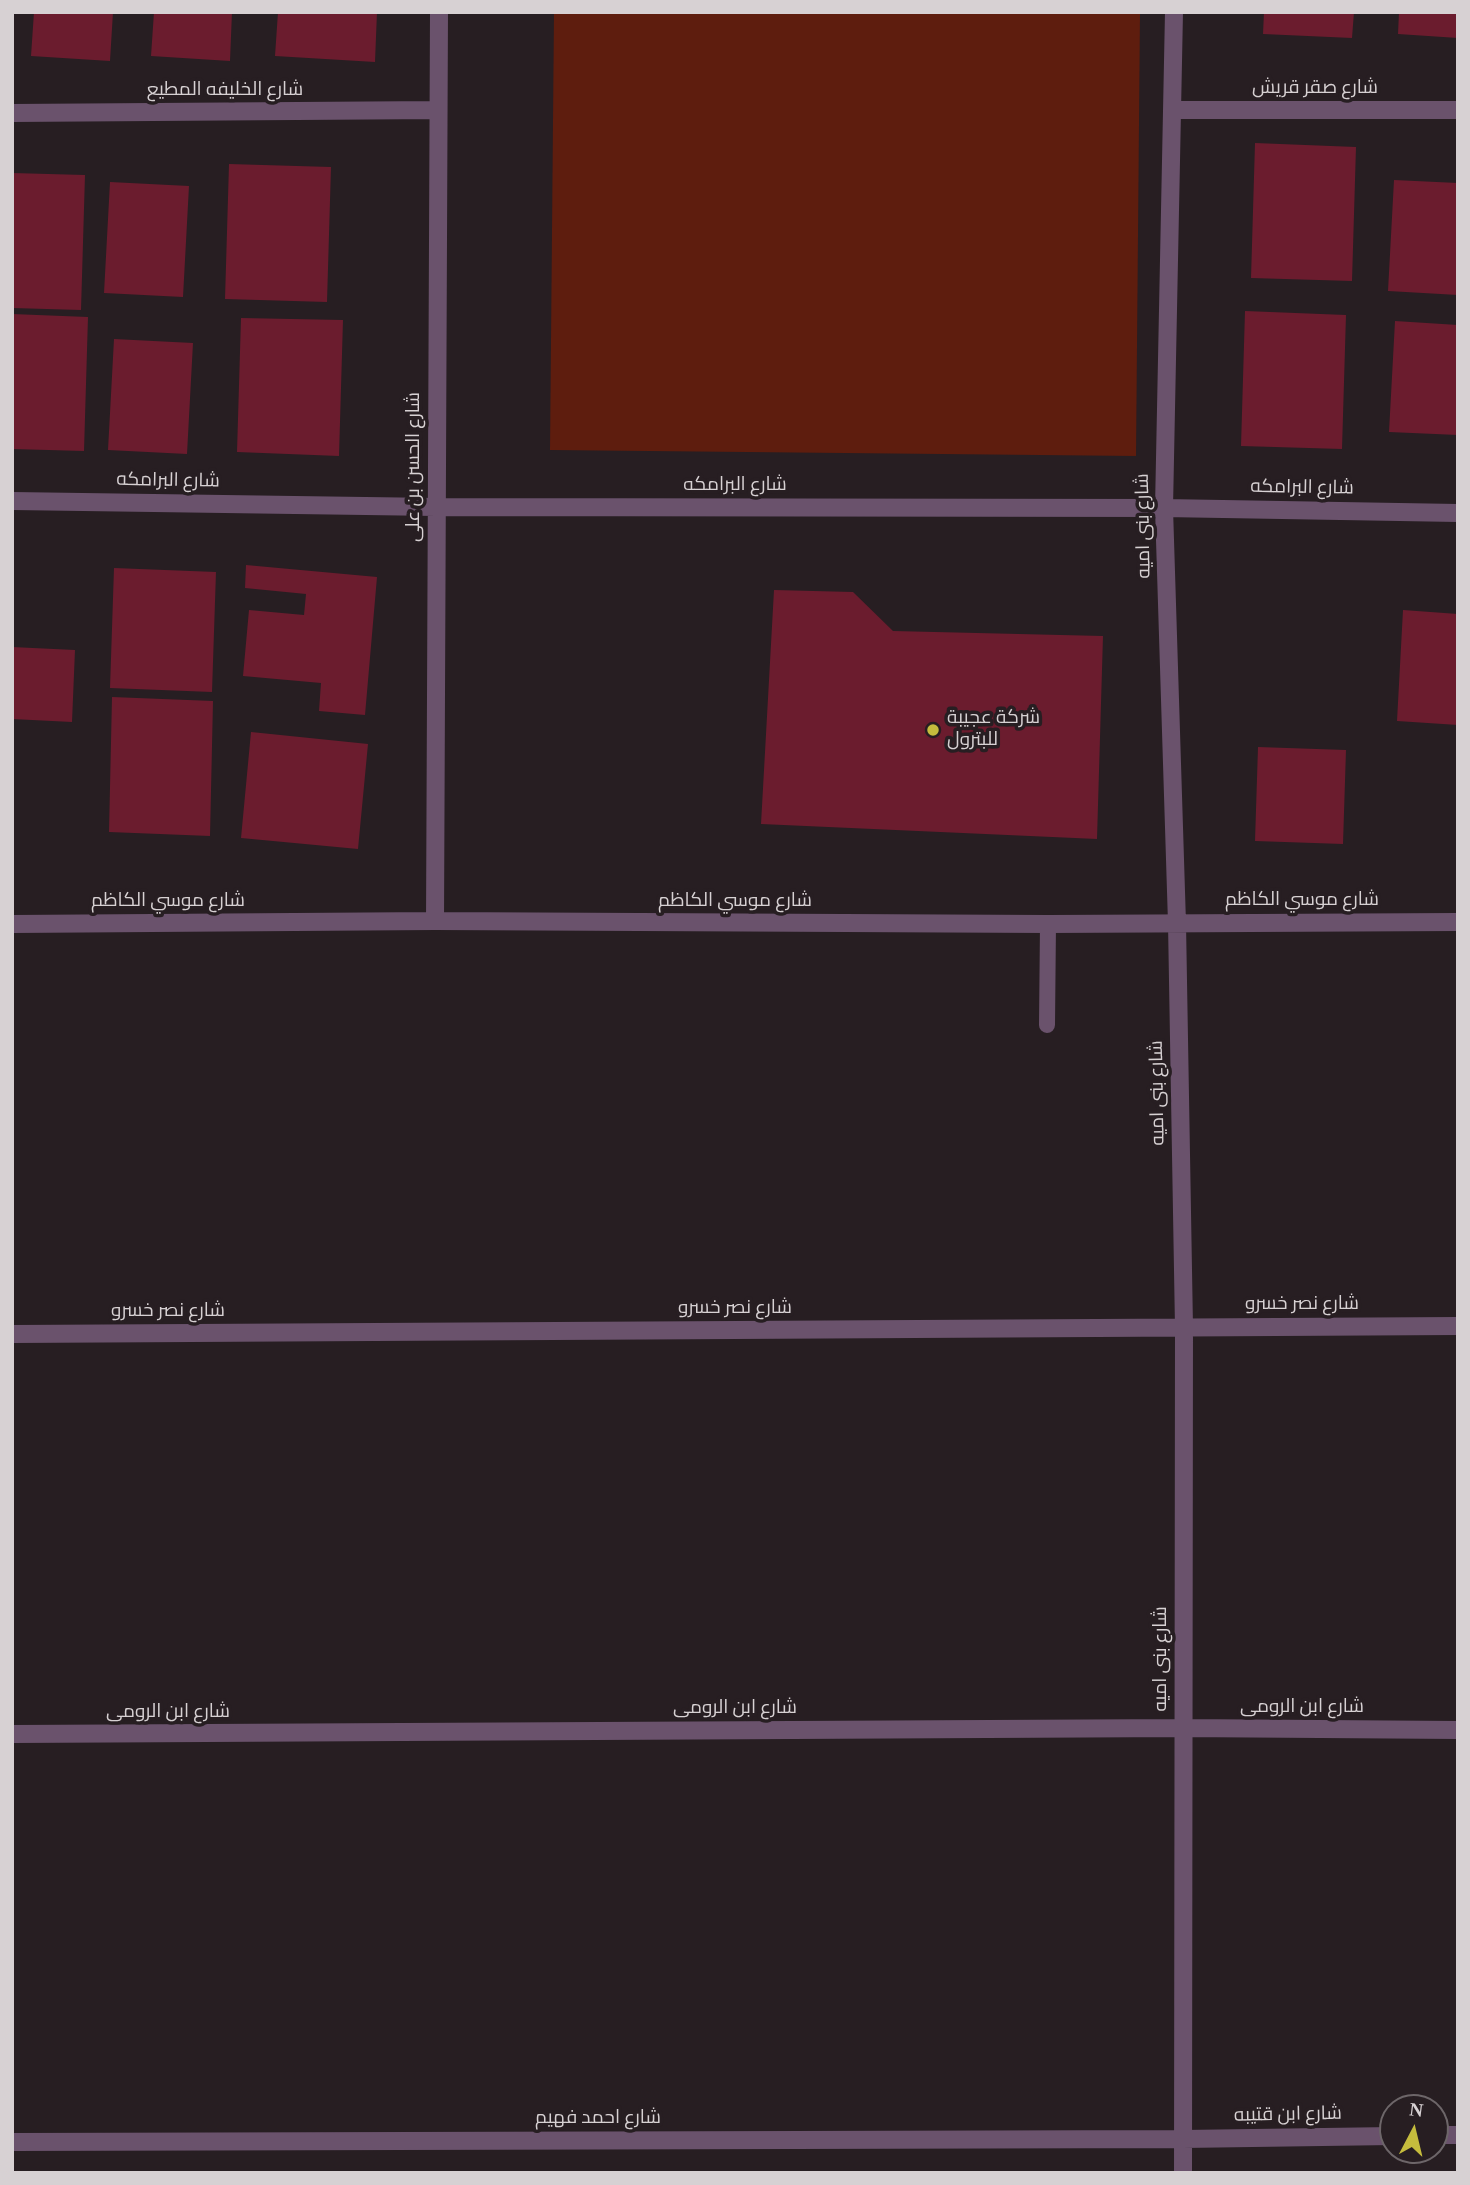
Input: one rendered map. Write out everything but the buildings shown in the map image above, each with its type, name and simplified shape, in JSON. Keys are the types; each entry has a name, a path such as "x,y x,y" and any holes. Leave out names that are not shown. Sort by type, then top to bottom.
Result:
{"street":[{"name":"شارع الحسن بن على","path":"435,922 439,12"},
{"name":"شارع بنى اميه","path":"1174,12 1164,508 1177,923 1184,1327 1183,2173"},
{"name":"شارع الخليفه المطيع","path":"12,113 438,110"},
{"name":"شارع صقر قريش","path":"1172,110 1458,110"},
{"name":"شارع البرامكه","path":"12,502 436,507 1164,508 1458,513"},
{"name":"شارع موسي الكاظم","path":"12,923 1458,922"},
{"name":"شارع نصر خسرو","path":"12,1334 1458,1326"},
{"name":"شارع ابن الرومى","path":"12,1734 1182,1728 1458,1730"},
{"name":"شارع ابن قتيبه","path":"1183,2139 1379,2136"},
{"name":"شارع احمد فهيم","path":"12,2142 1183,2139"}],"lane":[{"path":"1047,1026 1048,924"}],"shaded area":[{"path":"554,12 1140,12 1136,456 550,450"}],"place":[{"name":"شركة عجيبة للبترول","path":"933,730"}]}
